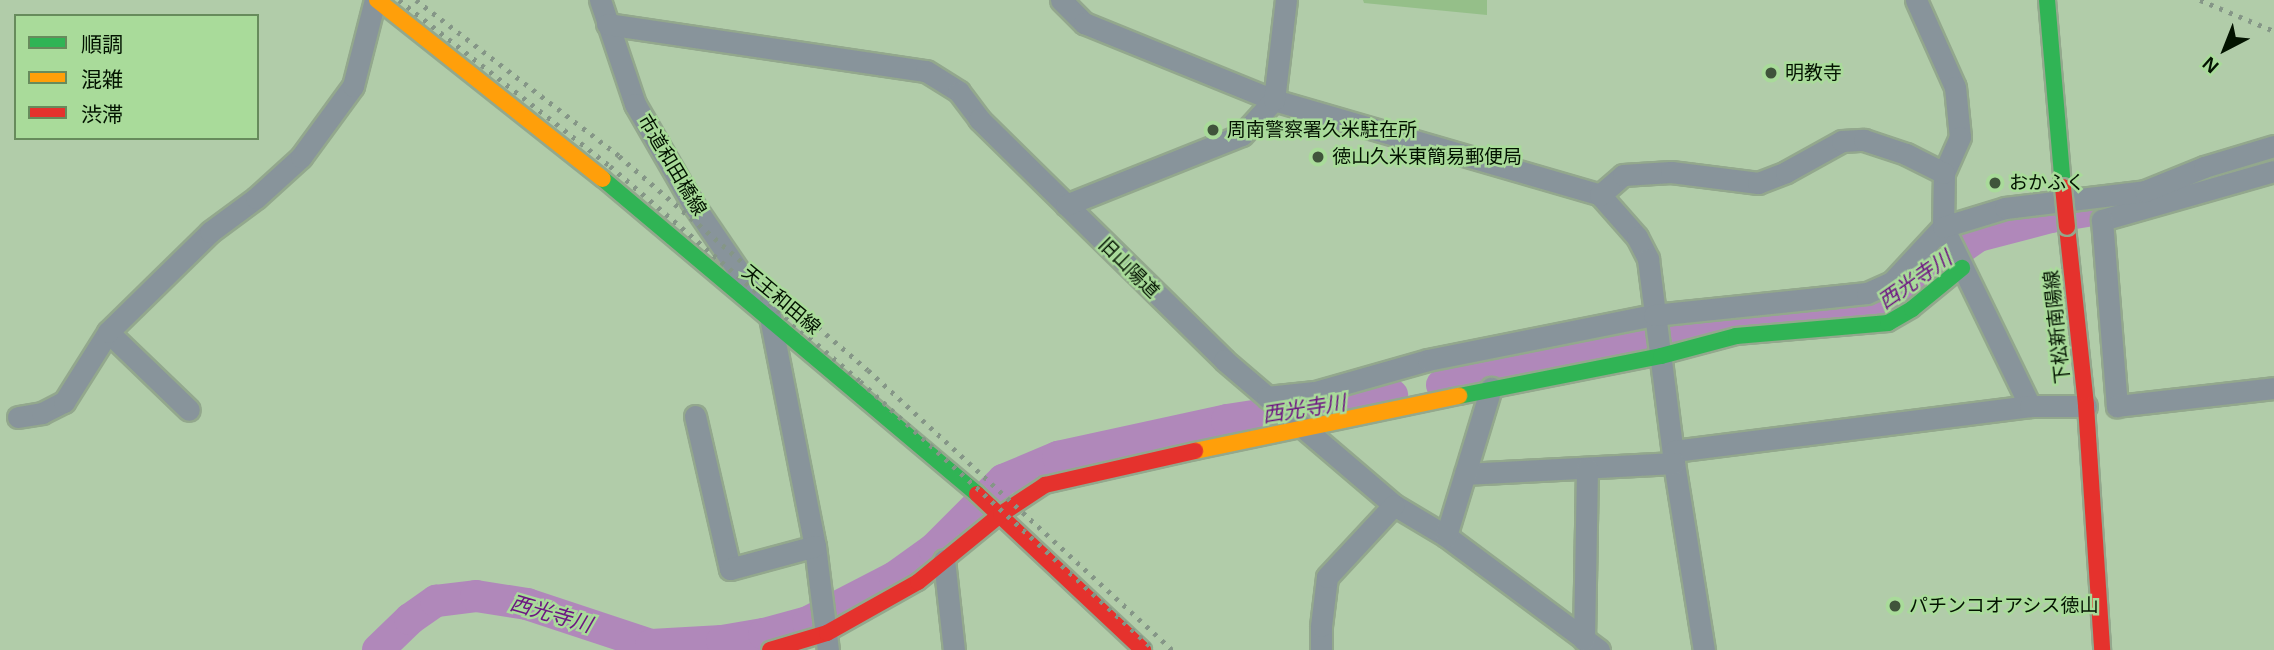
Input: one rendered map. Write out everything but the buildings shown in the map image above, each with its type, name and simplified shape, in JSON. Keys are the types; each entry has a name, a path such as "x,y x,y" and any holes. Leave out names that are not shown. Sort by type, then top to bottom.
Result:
{"street":[{"name":"天王和田線","path":"376,0 609,183 770,317 1001,514 1143,650"},
{"path":"18,417 42,413 64,402 108,332 210,232 256,198 300,157 353,86 376,0"},
{"name":"市道和田橋線","path":"600,0 635,104 691,201 770,317"},
{"path":"1061,0 1084,23 1274,100 1600,195 1637,237 1648,259 1674,457 1704,650"},
{"path":"1066,205 1242,135 1274,100 1286,0"},
{"path":"1916,0 1955,87 1960,137 1944,173 1943,227 2030,406"},
{"name":"下松新南陽線","path":"2047,0 2086,405 2102,650"},
{"name":"旧山陽道","path":"607,24 926,71 959,92 979,118 1187,327 1267,397 1394,505 1446,536 1592,645"},
{"path":"1600,195 1623,175 1671,172 1758,183 1786,172 1842,141 1864,140 1906,154 1944,173"},
{"path":"1267,397 1315,391 1428,360 1654,315 1867,293 1892,282 1943,227 2005,208 2145,191 2204,167 2274,146"},
{"path":"2274,171 2102,220 2117,406 2274,388"},
{"path":"770,650 827,642 918,582 1001,514 1045,485 1303,426 1661,356 1735,336 1888,323 1912,309 1962,268"},
{"path":"770,317 815,545 827,642"},
{"path":"108,332 189,410"},
{"path":"1446,536 1491,388"},
{"path":"1465,474 1587,468 2030,406 2086,405"},
{"path":"695,416 730,569 815,545"},
{"path":"1587,468 1592,645"},
{"path":"1321,650 1327,578 1394,505"},
{"path":"944,560 954,650"}],"green space":[{"path":"1363,0 1487,0 1487,15 1364,3"}],"waterway":[{"name":"西光寺川","path":"1442,385 1722,321 1872,311 1978,236 2051,217 2123,205 2239,168 2274,160"},
{"name":"西光寺川","path":"378,650 410,619 436,601 476,596 527,604 651,645 722,641 764,634 808,622 895,577 934,549 1003,480 1058,457 1227,420 1392,395"}],"railway":[{"path":"399,0 610,166 860,381 1155,650"},
{"path":"416,0 619,156 868,370 1173,650"},
{"path":"2200,0 2274,31"}],"traffic: fast":[{"path":"2047,0 2063,187"},
{"path":"603,179 977,494"},
{"path":"1459,396 1661,356 1736,336 1888,323 1912,309 1962,268"}],"traffic: slow":[{"path":"377,0 603,179"},
{"path":"1195,451 1459,396"}],"traffic: jam":[{"path":"2063,187 2067,227"},
{"path":"2067,227 2086,406 2102,650"},
{"path":"770,650 827,633 918,582 1001,514 1045,485 1195,451"},
{"path":"977,494 1143,650"}],"place":[{"name":"明教寺","path":"1771,73"},
{"name":"周南警察署久米駐在所","path":"1213,130"},
{"name":"徳山久米東簡易郵便局","path":"1318,157"},
{"name":"おかふく","path":"1995,183"},
{"name":"パチンコオアシス徳山","path":"1895,606"}]}
